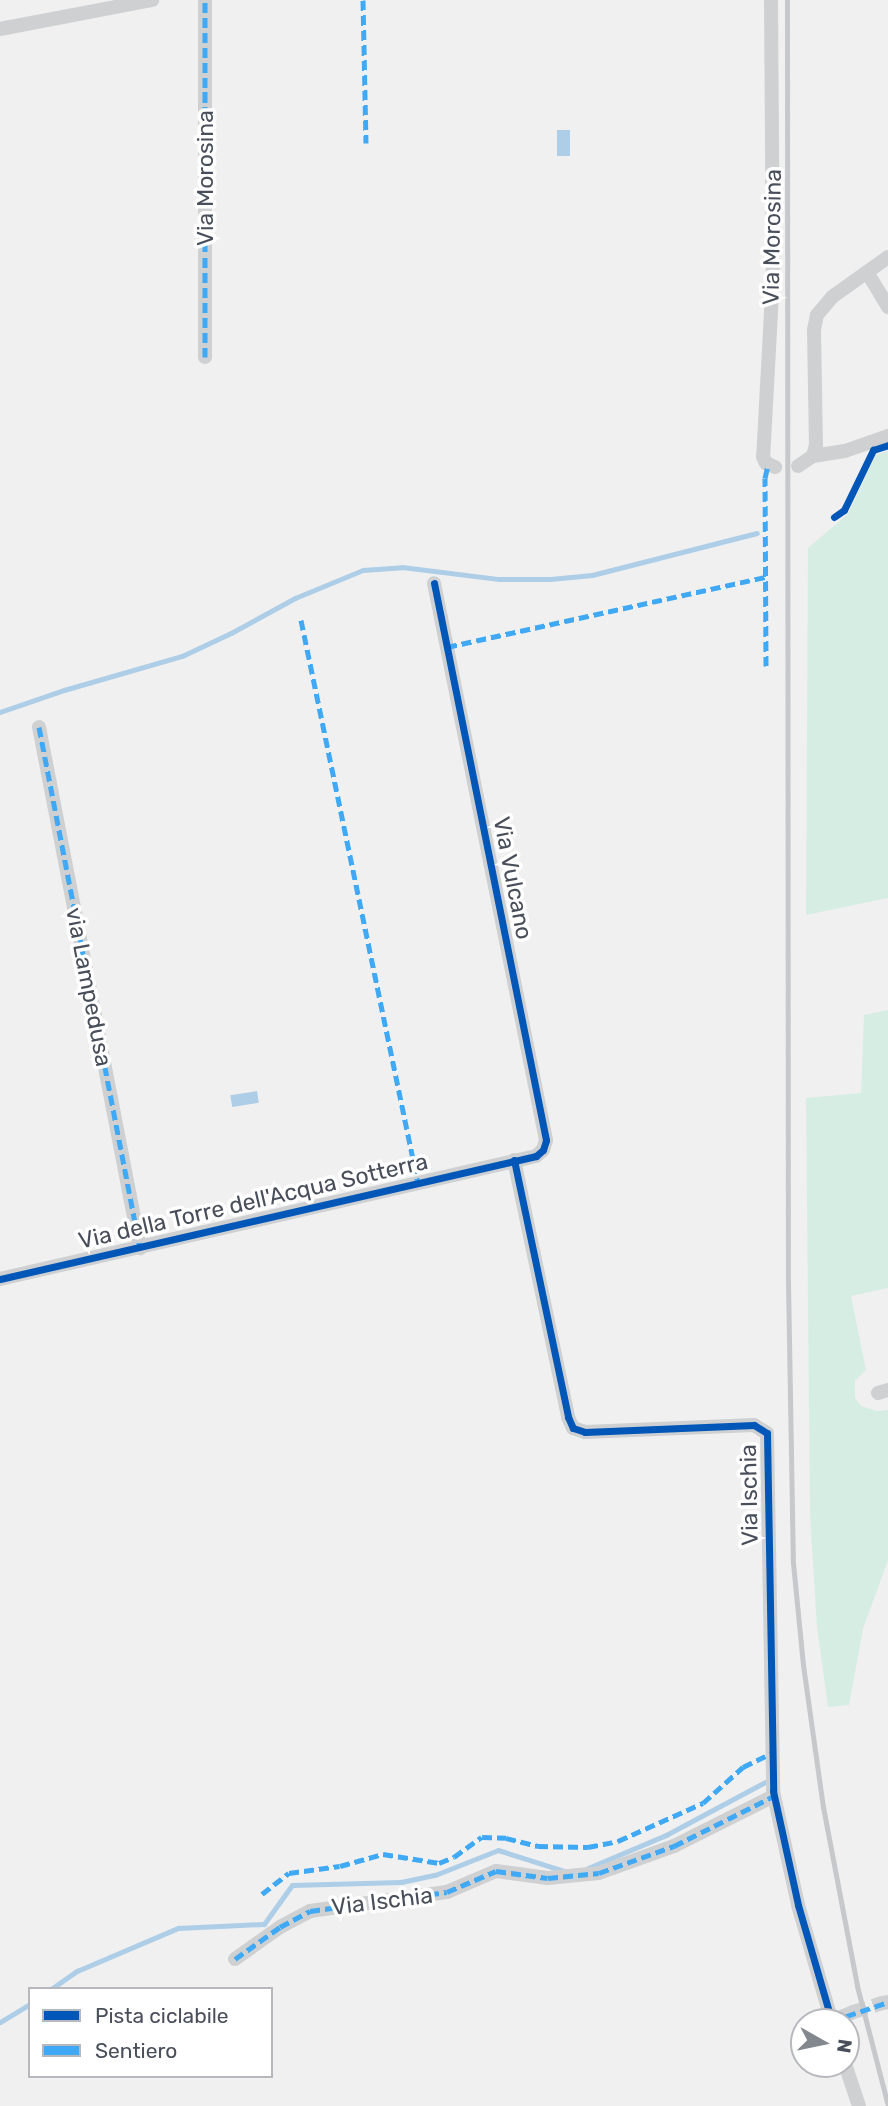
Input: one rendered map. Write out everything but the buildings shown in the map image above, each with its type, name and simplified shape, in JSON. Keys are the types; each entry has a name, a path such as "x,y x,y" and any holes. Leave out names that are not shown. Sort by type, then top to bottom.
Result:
{"street":[{"path":"0,29 152,0"},
{"name":"Via Morosina","path":"205,0 205,357"},
{"name":"Via Morosina","path":"771,0 773,275 765,379 763,457 766,463 775,467"},
{"path":"813,456 816,445 815,320 829,300 888,257"},
{"path":"867,272 888,307"},
{"path":"797,466 813,456 845,451 888,436"},
{"name":"Via Vulcano","path":"434,583 546,1140 540,1153 514,1160"},
{"name":"via Lampedusa","path":"39,727 140,1248"},
{"name":"Via della Torre dell'Acqua Sotterra","path":"0,1279 514,1160"},
{"name":"Via Ischia","path":"514,1160 565,1404 573,1428 585,1432 754,1425 767,1433 772,1778 798,1905 828,2008"},
{"name":"Via Ischia","path":"235,1959 280,1927 310,1911 447,1892 496,1871 548,1878 599,1874 674,1846 774,1796"},
{"path":"850,2078 859,2106"}],"green space":[{"path":"888,451 888,898 806,915 808,548 848,514 876,455"},
{"path":"888,1010 888,1288 851,1296 866,1370 855,1381 855,1398 861,1406 877,1411 888,1410 888,1560 863,1629 849,1705 828,1707 817,1627 810,1515 806,1098 861,1093 864,1015"}],"water":[{"path":"557,130 570,130 570,156 557,156"},
{"path":"257,1091 259,1103 232,1107 230,1095"}],"waterway":[{"path":"0,712 64,690 182,656 295,598 363,570 402,567 499,579 550,579 592,575 757,533"},
{"path":"588,1868 666,1835 771,1779"},
{"path":"54,1987 77,1971 178,1928 264,1924 292,1885 401,1882 435,1875 498,1850 564,1871"},
{"path":"0,2022 28,2005"}],"tunnel":[{"path":"860,2010 882,2003"}],"railway":[{"path":"787,0 788,1282 793,1563 803,1665 823,1807 857,1986 888,2106"}],"marked path":[{"path":"205,0 205,357"},
{"path":"363,0 366,143"},
{"path":"766,666 765,478 768,465"},
{"path":"447,647 766,577"},
{"path":"301,620 418,1183"},
{"path":"39,727 140,1248"},
{"path":"262,1894 289,1873 340,1866 383,1854 439,1863 454,1857 482,1837 506,1838 538,1846 588,1847 618,1841 703,1803 743,1767 772,1753"},
{"path":"235,1959 280,1927 310,1911 447,1892 496,1871 548,1878 599,1873 674,1846 774,1796"},
{"path":"860,2012 888,2002"}],"cycle path":[{"path":"834,517 844,510 873,450 888,445"},
{"path":"0,1279 536,1156 543,1150 546,1140 434,583"},
{"path":"514,1160 568,1417 573,1428 585,1432 754,1425 767,1433 773,1791 798,1905 828,2008"}]}
